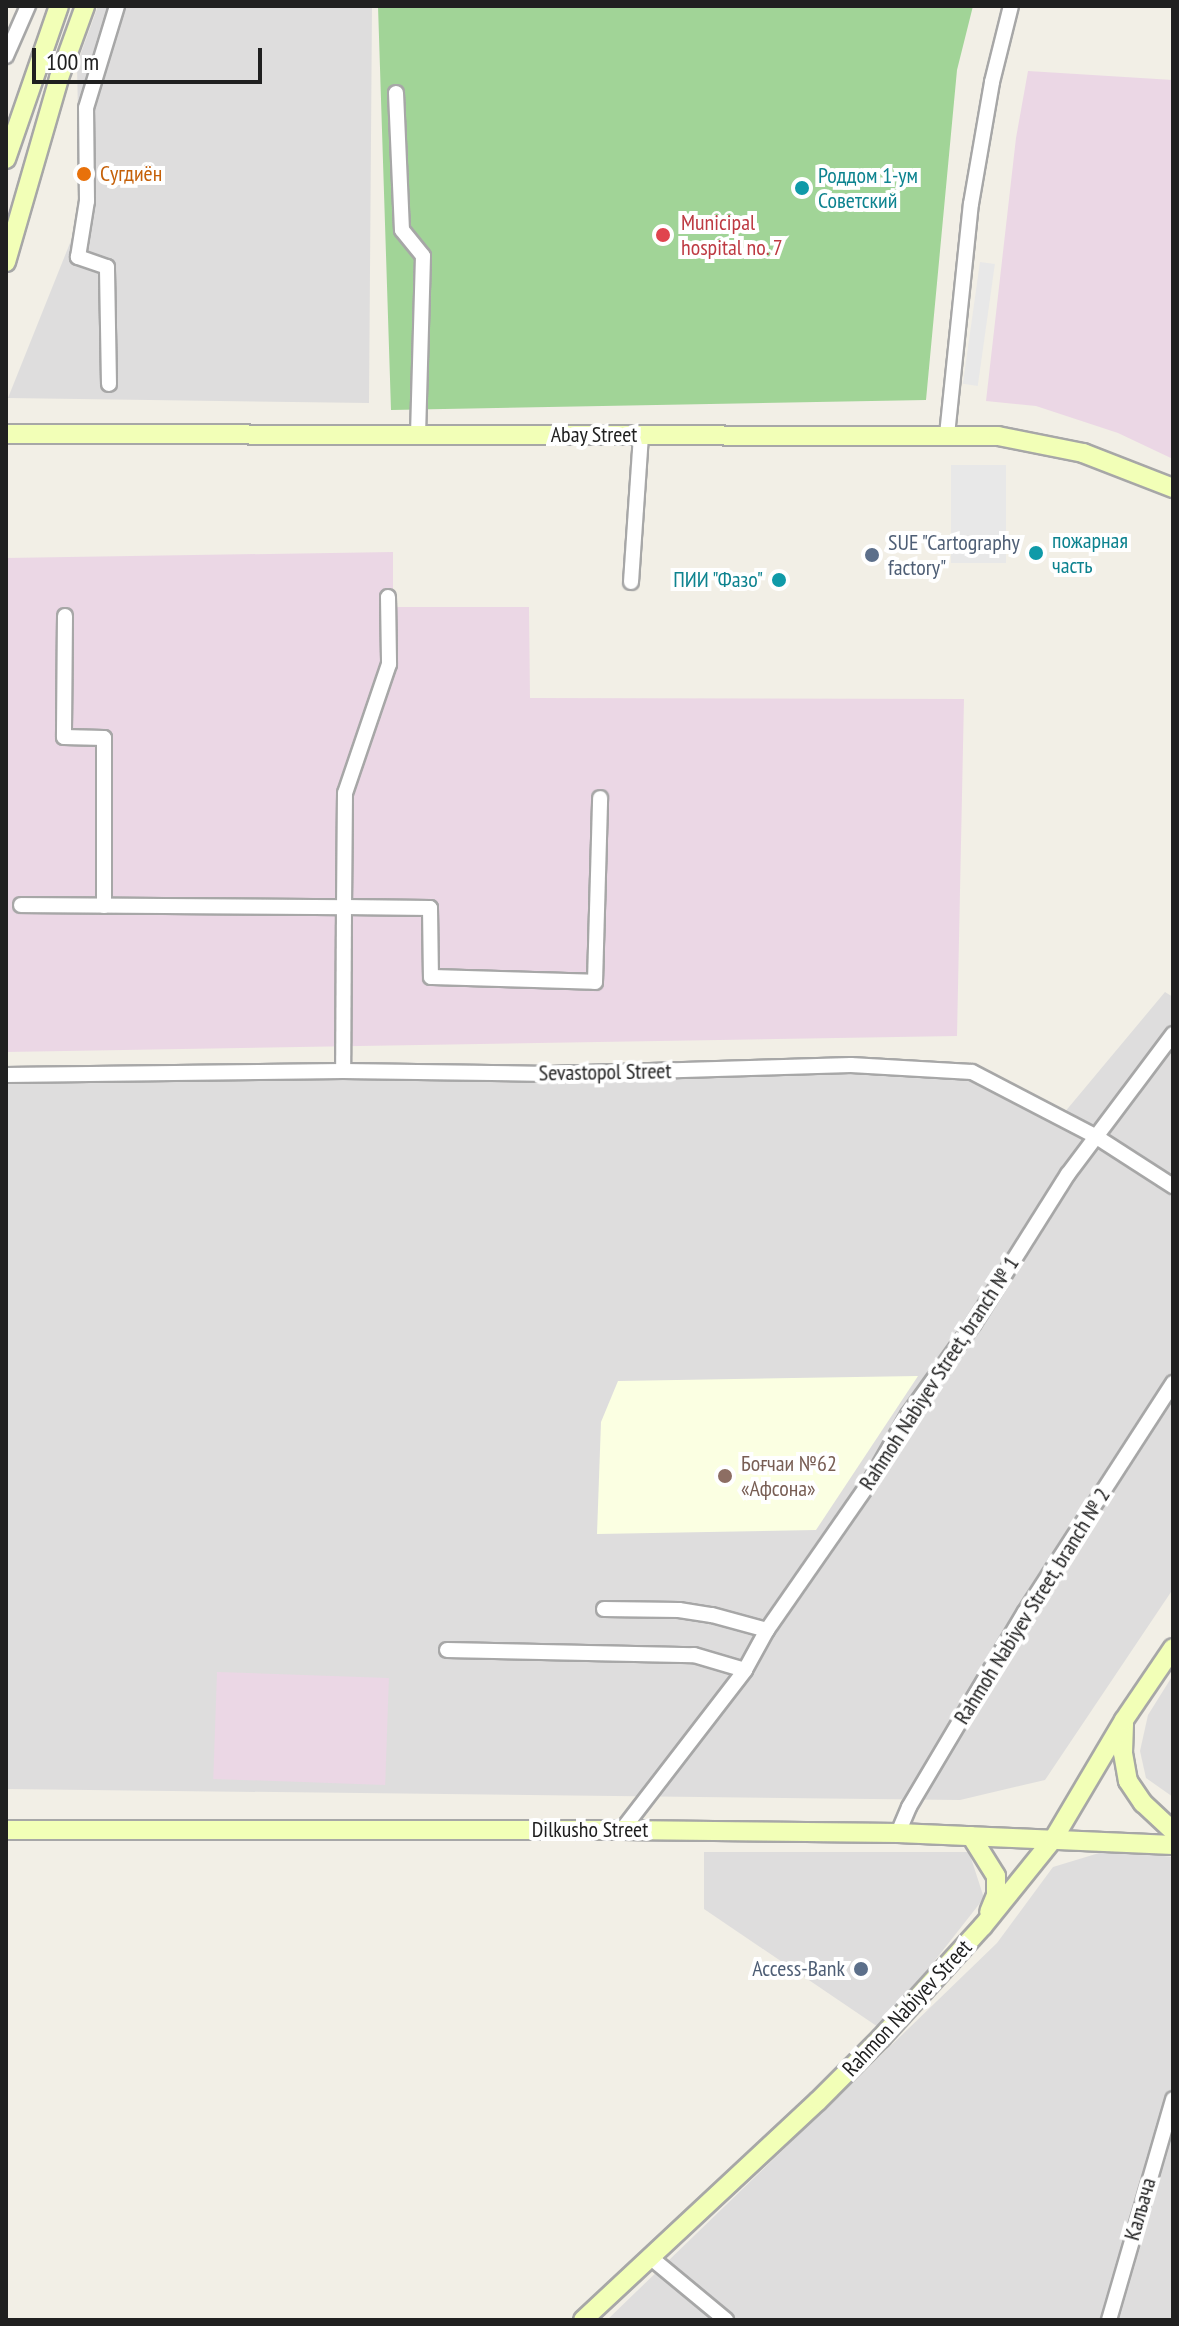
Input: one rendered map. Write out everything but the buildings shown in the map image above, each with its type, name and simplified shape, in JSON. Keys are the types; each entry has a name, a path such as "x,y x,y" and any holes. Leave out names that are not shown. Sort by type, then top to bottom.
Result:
{"main road":[{"path":"6,159 59,6"},
{"path":"6,262 59,78 85,6"},
{"name":"Abay Street","path":"6,434 998,436 1083,453 1173,488"},
{"name":"Rahmon Nabiyev Street","path":"583,2320 881,2038 983,1926 1054,1838 1124,1720 1173,1648"},
{"path":"1124,1720 1123,1753 1128,1781 1143,1803 1173,1831"},
{"name":"Dilkusho Street","path":"6,1830 898,1833 1173,1845"},
{"path":"971,1836 996,1876 996,1895 983,1926"}],"street":[{"path":"6,56 28,6"},
{"path":"109,384 107,267 78,257 87,201 86,108 117,6"},
{"path":"947,435 971,204 992,82 1011,6"},
{"path":"396,93 402,230 423,256 418,435"},
{"path":"631,582 641,435"},
{"path":"343,1071 345,793 389,664 388,597"},
{"path":"65,616 64,737 104,738 104,906"},
{"path":"21,905 430,908 431,977 595,982 600,798"},
{"name":"Rahmoh Nabiyev Street, branch № 1","path":"622,1830 745,1670 767,1630 870,1482 908,1415 934,1383 1095,1136 1173,1034"},
{"name":"Sevastopol Street","path":"6,1075 343,1071 549,1074 851,1065 972,1072 1095,1136 1173,1186"},
{"name":"Rahmoh Nabiyev Street, branch № 2","path":"898,1833 909,1807 1025,1612 1173,1383"},
{"path":"604,1609 679,1610 712,1615 767,1630"},
{"path":"447,1650 694,1655 745,1670"},
{"name":"Калъача","path":"1109,2320 1173,2099"},
{"path":"650,2257 726,2320"}],"shaded area":[{"path":"98,6 372,6 369,403 8,398 80,218 77,64"},
{"path":"1028,71 1173,80 1173,459 1118,433 1036,406 986,401 1016,138"},
{"path":"980,262 995,264 978,386 963,384"},
{"path":"951,465 1006,465 1006,563 951,563"},
{"path":"393,552 393,607 529,607 530,698 964,699 957,1036 6,1052 6,558"},
{"path":"1165,992 1173,997 1173,1589 1045,1780 960,1800 6,1789 6,1074 976,1073 1064,1113"},
{"name":"Боғчаи №62 «Афсона»","path":"918,1376 816,1530 597,1534 601,1422 618,1381"},
{"path":"217,1672 389,1678 385,1785 213,1779"},
{"path":"1173,1675 1173,1797 1146,1778 1140,1751 1148,1715"},
{"path":"1109,1850 1173,1857 1173,2320 607,2320 997,1943 1053,1867"},
{"name":"Access-Bank","path":"704,1852 969,1852 984,1898 881,2029 704,1909"}],"green space":[{"name":"Municipal hospital no. 7","path":"378,6 973,6 957,70 926,400 391,410"}],"place":[{"name":"Сугдиён","path":"84,174"},
{"name":"Роддом 1-ум Советский","path":"802,188"},
{"name":"Municipal hospital no. 7","path":"663,235"},
{"name":"пожарная часть","path":"1036,553"},
{"name":"SUE \"Cartography factory\"","path":"872,555"},
{"name":"ПИИ \"Фазо\"","path":"779,580"},
{"name":"Боғчаи №62 «Афсона»","path":"725,1476"},
{"name":"Access-Bank","path":"861,1969"}]}
